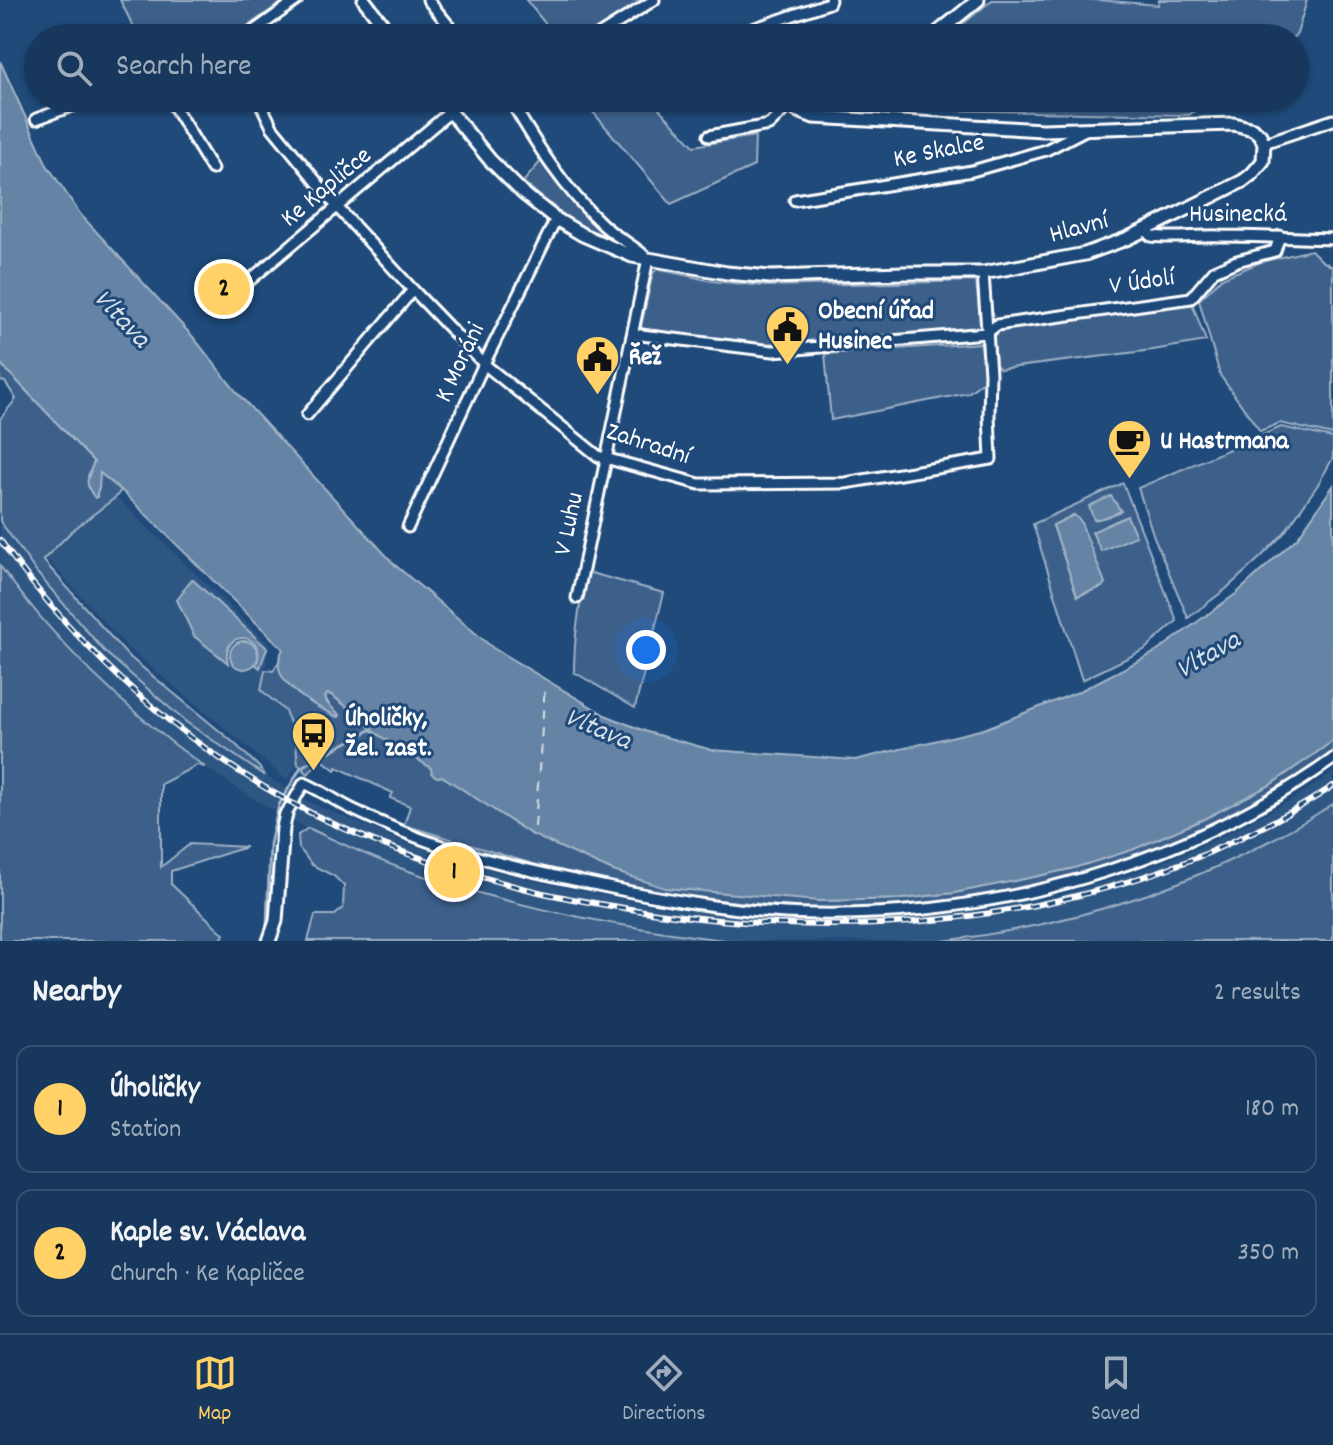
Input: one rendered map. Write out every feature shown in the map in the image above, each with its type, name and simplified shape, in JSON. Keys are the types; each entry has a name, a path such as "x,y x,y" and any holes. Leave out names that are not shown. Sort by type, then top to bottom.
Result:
{"street":[{"path":"264,24 297,0"},
{"path":"364,0 382,24"},
{"path":"428,0 448,24"},
{"path":"616,24 654,0"},
{"path":"770,24 829,3 830,0"},
{"path":"948,24 978,0"},
{"path":"36,119 56,112"},
{"path":"177,112 212,169"},
{"name":"Zahradní","path":"265,112 272,127 338,208 484,364 598,456 699,484 845,483 991,459 990,374 983,273"},
{"name":"Ke Kapličce","path":"231,296 450,112"},
{"name":"Hlavní","path":"450,112 490,160 523,193 583,235 632,256 727,273 770,277 983,273 1085,254 1147,229 1248,178 1261,166 1264,143"},
{"path":"517,112 565,186 605,227 648,259"},
{"path":"709,136 769,125 780,112"},
{"path":"801,112 814,117 1043,130 1234,124 1253,129 1264,143 1333,120"},
{"name":"Ke Skalce","path":"795,200 972,171 1046,150 1087,129"},
{"name":"K Moráni","path":"408,527 556,219"},
{"name":"Husinecká","path":"1147,229 1151,236 1168,238 1280,236 1333,239"},
{"name":"V Údolí","path":"986,333 997,325 1191,298 1214,271 1275,251 1280,236"},
{"name":"V Luhu","path":"577,598 648,259"},
{"path":"307,415 413,290"},
{"path":"633,334 773,351 986,333"},
{"path":"272,935 283,828 286,814 304,783 351,809 430,842 548,875 642,895 732,908 813,914 876,913 1007,898 1104,872 1203,835 1278,794 1333,759"}],"shaded area":[{"path":"120,0 279,0 281,3 250,24 132,24"},
{"path":"526,0 649,0 610,24 546,24"},
{"path":"992,0 1098,0 1158,5 1159,0 1307,0 1300,24 963,24"},
{"path":"593,112 662,112 694,146 755,136 754,166 671,204"},
{"path":"1035,112 1193,112 1189,115"},
{"path":"541,161 595,225 628,245 632,251 602,239 564,215 523,182"},
{"path":"1311,250 1333,267 1333,435 1280,423 1260,431 1220,375 1199,300 1222,278 1261,262"},
{"path":"657,269 712,281 765,286 976,281 981,329 764,344 645,331 641,326 653,273"},
{"path":"1192,303 1206,341 1000,369 996,365 993,332"},
{"path":"981,343 985,380 968,393 831,420 825,354"},
{"path":"0,363 94,462 88,476 97,493 99,472 121,490 43,560 126,654 233,742 265,776 186,722 105,652 37,573 0,521 0,419 16,399 5,382 0,381"},
{"path":"1281,427 1333,438 1333,458 1284,533 1226,589 1188,618 1154,537 1138,488"},
{"path":"1123,483 1177,621 1144,650 1082,680 1033,524","holes":["1073,515 1102,587 1078,596 1053,526"]},
{"path":"116,497 270,645 261,690 285,711 295,734 298,764 287,780 128,648 45,557 73,530"},
{"path":"0,521 37,573 105,651 161,701 219,746 304,800 411,845 542,883 668,908 758,918 836,922 911,919 1053,897 1128,875 1227,834 1293,799 1333,773 1333,804 1203,874 1136,899 1059,922 988,936 942,941 732,941 571,916 484,895 402,869 302,826 205,767 144,721 87,670 17,589 0,566"},
{"path":"0,566 45,622 94,675 148,723 205,767 197,765 161,784 161,867 190,844 246,847 171,871 171,884 224,934 221,941 0,941"},
{"path":"587,572 664,593 635,708 574,672 578,622"},
{"path":"278,663 287,682 308,701 335,716 325,697 332,695 372,730 431,768 437,777 442,776 531,834 778,896 819,901 902,899 954,893 1074,868 1270,785 1333,741 1333,756 1258,803 1202,832 1103,870 955,905 844,912 643,893 404,825 410,806 390,798 393,793 337,767 335,770 321,759 308,774 298,764 295,734 285,711 261,690 265,670 273,671"},
{"path":"1333,804 1333,941 942,941 1046,923 1145,895 1241,856"},
{"path":"308,828 391,865 524,905 607,923 732,941 308,941 315,915 335,915 343,908 344,886 334,876 312,865 299,848 298,835"}],"water":[{"name":"Vltava","path":"0,61 47,165 81,215 193,337 239,395 395,565 493,648 605,715 647,732 712,750 855,760 984,729 1078,692 1156,652 1237,593 1298,537 1333,486 1333,741 1270,785 1204,819 1132,850 1074,868 954,893 902,899 819,901 665,888 613,871 531,834 442,776 432,774 431,768 371,730 359,716 332,695 325,697 339,717 301,696 284,680 280,671 279,660 283,649 100,473 95,498 88,484 94,462 0,363"},
{"path":"1111,496 1121,511 1094,520 1089,506"},
{"path":"1074,515 1080,520 1105,583 1077,596 1053,525"},
{"path":"1127,516 1136,536 1101,551 1092,532"},
{"path":"192,579 267,648 260,668 256,665 256,645 251,640 237,639 231,644 227,652 228,663 194,636 177,600"},
{"path":"244,641 254,645 258,655 254,665 244,669 234,665 230,655 234,645"}],"waterway":[{"path":"270,931 267,927 270,844 279,805 301,767 372,729"}],"ferry route":[{"path":"535,827 545,685"}],"railway":[{"path":"0,540 31,582 101,660 179,729 265,788 339,826 425,860 543,893 628,909 796,925 880,924 963,917 1045,903 1127,882 1208,853 1288,813 1333,786"}],"place":[{"name":"Kaple sv. Václava","path":"224,289"},
{"name":"Obecní úřad Husinec","path":"787,366"},
{"name":"Řež","path":"598,397"},
{"name":"U Hastrmana","path":"1129,481"},
{"name":"Úholičky, Žel. zast.","path":"314,773"},
{"name":"Úholičky","path":"454,872"}]}
